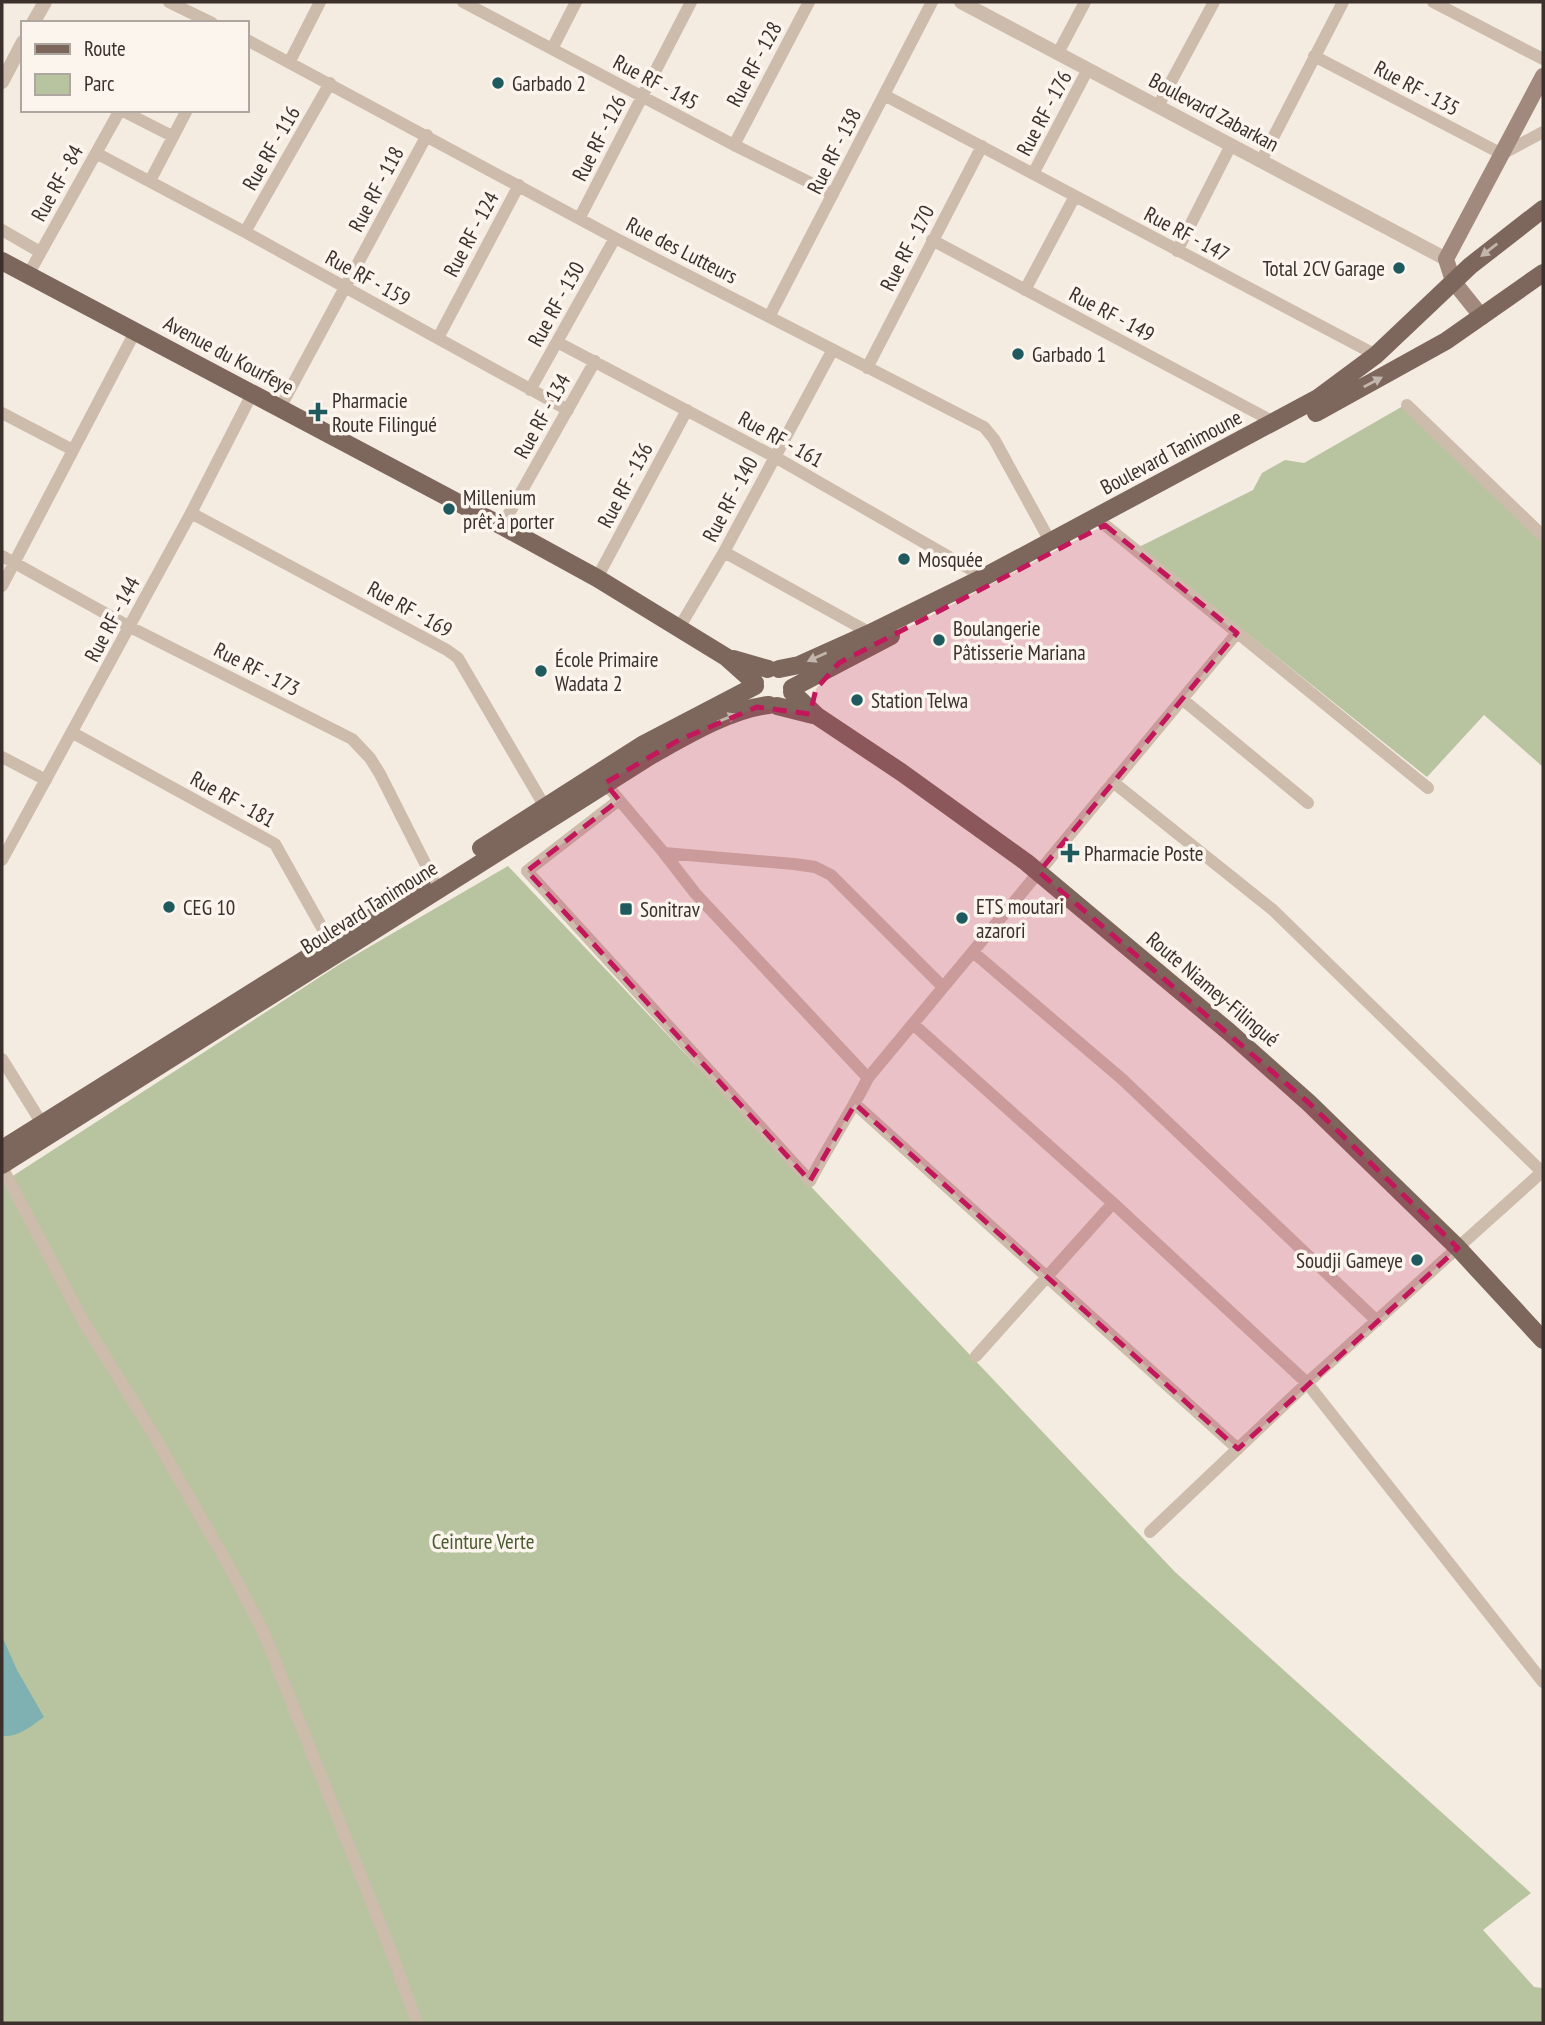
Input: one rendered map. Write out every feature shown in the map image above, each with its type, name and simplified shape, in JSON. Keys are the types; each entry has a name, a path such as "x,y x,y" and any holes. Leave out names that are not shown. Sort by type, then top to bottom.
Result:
{"main road":[{"path":"1482,317 1453,281 1446,259 1543,76"},
{"name":"Boulevard Tanimoune","path":"773,669 799,665 984,577 1333,389 1376,355 1489,250 1543,209"},
{"name":"Avenue du Kourfeye","path":"2,261 597,578 726,657 755,685"},
{"name":"Boulevard Tanimoune","path":"792,690 1401,367 1482,317 1543,273"},
{"name":"Avenue du Kourfeye","path":"726,657 773,669"},
{"path":"817,716 813,700 816,689 821,680 839,663"},
{"path":"773,669 788,676 792,690 787,701 773,705 757,696 755,685 760,674 773,669"},
{"name":"Boulevard Tanimoune","path":"2,1166 48,1132 330,943 361,931 433,879 642,745 755,685"},
{"name":"Route Niamey-Filingué","path":"792,690 817,716 901,772 1039,872 1228,1031 1289,1085 1458,1248 1543,1340"},
{"name":"Boulevard Tanimoune","path":"2,1149 48,1132 361,931 691,734 753,708 773,705"},
{"name":"Route Niamey-Filingué","path":"773,705 817,716"}],"street":[{"path":"34,21 45,2"},
{"path":"290,61 320,2"},
{"name":"Rue RF - 145","path":"463,2 734,145 833,194"},
{"path":"552,49 576,2"},
{"name":"Rue RF - 126","path":"580,217 691,2"},
{"name":"Rue RF - 128","path":"734,145 809,2"},
{"name":"Rue RF - 138","path":"769,317 932,2"},
{"name":"Boulevard Zabarkan","path":"961,2 1446,259"},
{"path":"1058,53 1085,2"},
{"path":"1158,106 1214,2"},
{"path":"1261,161 1343,2"},
{"path":"1433,2 1543,59"},
{"path":"178,4 208,21"},
{"name":"Rue des Lutteurs","path":"248,40 615,238 984,427 990,433 1051,543"},
{"path":"2,82 21,50"},
{"name":"Rue RF - 135","path":"1314,56 1502,155"},
{"name":"Rue RF - 176","path":"1033,174 1088,69"},
{"name":"Rue RF - 116","path":"245,232 330,83"},
{"name":"Rue RF - 147","path":"884,95 1376,355"},
{"name":"Rue RF - 84","path":"28,275 120,112"},
{"path":"125,112 172,136"},
{"path":"149,181 186,112"},
{"path":"1502,155 1543,132"},
{"name":"Rue RF - 118","path":"279,408 427,135"},
{"path":"1177,251 1231,145"},
{"name":"Rue RF - 170","path":"867,368 982,146"},
{"name":"Rue RF - 159","path":"96,153 345,286 568,410"},
{"name":"Rue RF - 124","path":"438,338 519,185"},
{"path":"1025,290 1075,196"},
{"path":"2,230 40,252"},
{"name":"Rue RF - 130","path":"530,390 615,238"},
{"name":"Rue RF - 149","path":"933,240 1274,422"},
{"path":"2,586 135,332"},
{"name":"Rue RF - 161","path":"556,342 775,457 984,577"},
{"name":"Rue RF - 140","path":"680,628 832,351"},
{"name":"Rue RF - 134","path":"502,526 595,361"},
{"name":"Rue RF - 144","path":"2,860 130,627 252,394"},
{"path":"1406,405 1543,537"},
{"name":"Rue RF - 136","path":"597,578 687,410"},
{"path":"2,413 73,450"},
{"name":"Rue RF - 169","path":"191,513 458,658 545,807"},
{"path":"1105,525 1428,788"},
{"path":"724,552 868,634"},
{"name":"Rue RF - 173","path":"2,556 130,627 352,739 370,758 380,774 433,879"},
{"path":"619,800 527,872 810,1181 868,1078 1237,633"},
{"path":"1182,699 1308,803"},
{"name":"Rue RF - 181","path":"73,733 275,844 330,943"},
{"path":"2,757 46,780"},
{"path":"1113,782 1273,910 1543,1172 1307,1383 1150,1532"},
{"path":"606,783 695,893 868,1078"},
{"path":"664,853 794,864 823,870 943,987"},
{"path":"973,952 1122,1079 1377,1321"},
{"path":"913,1024 1113,1203 1307,1383 1543,1682"},
{"path":"2,1059 48,1132"},
{"path":"855,1104 1238,1448"},
{"path":"2,1166 82,1319 149,1427 264,1633 417,2023"},
{"path":"976,1356 1113,1203"}],"highlighted area":[{"path":"1105,525 1237,633 1039,872 1309,1103 1458,1248 1238,1449 855,1104 810,1181 527,871 619,800 605,783 679,740 757,707 810,714 816,689 839,663"}],"green space":[{"path":"1403,406 1543,543 1543,767 1484,715 1427,777 1139,547 1253,490 1262,473 1285,460 1304,463"},
{"name":"Ceinture Verte","path":"508,866 1175,1572 1531,1893 1483,1930 1534,1987 1543,1988 1543,2023 2,2023 2,1183 340,964"}],"water":[{"path":"2,1636 17,1670 44,1717 24,1731 8,1736 2,1736"}],"place":[{"name":"Garbado 2","path":"498,83"},
{"name":"Total 2CV Garage","path":"1399,268"},
{"name":"Garbado 1","path":"1018,354"},
{"name":"Pharmacie Route Filingué","path":"318,412"},
{"name":"Millenium prêt à porter","path":"449,509"},
{"name":"Mosquée","path":"904,559"},
{"name":"Boulangerie Pâtisserie Mariana","path":"939,640"},
{"name":"École Primaire Wadata 2","path":"541,671"},
{"name":"Station Telwa","path":"857,700"},
{"name":"Pharmacie Poste","path":"1070,853"},
{"name":"CEG 10","path":"169,907"},
{"name":"Sonitrav","path":"626,909"},
{"name":"ETS moutari azarori","path":"962,918"},
{"name":"Soudji Gameye","path":"1417,1260"}]}
